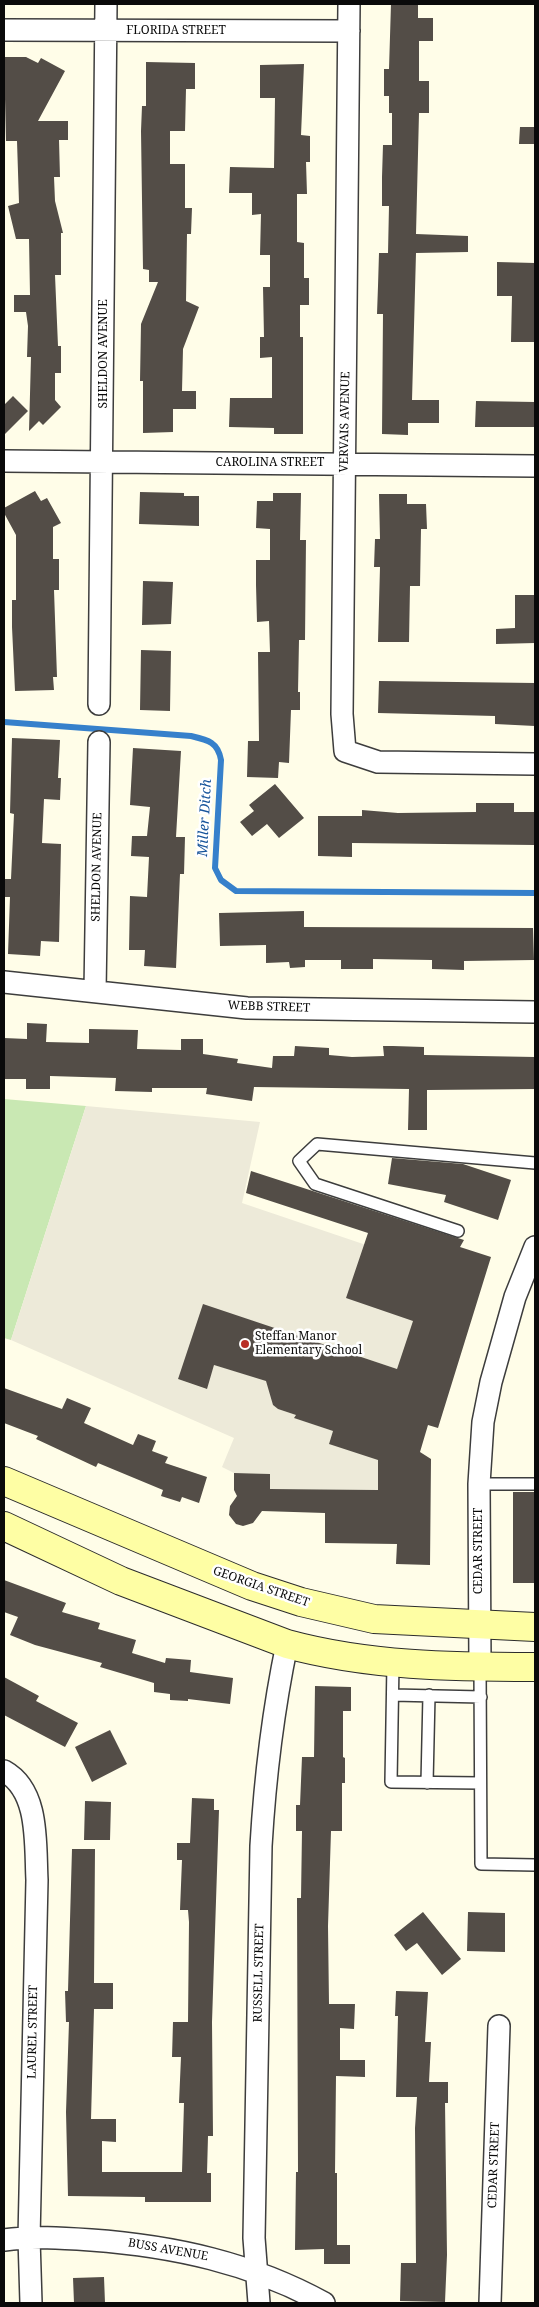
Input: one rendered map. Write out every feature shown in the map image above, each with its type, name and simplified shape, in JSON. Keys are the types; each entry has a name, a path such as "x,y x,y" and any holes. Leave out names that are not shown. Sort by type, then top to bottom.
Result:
{"main road":[{"name":"GEORGIA STREET","path":"4,1481 225,1576 300,1602 374,1619 535,1627"},
{"path":"4,1526 121,1581 287,1644 309,1650 393,1663 480,1667 535,1667"}],"street":[{"name":"SHELDON AVENUE","path":"100,704 106,4"},
{"name":"VERVAIS AVENUE","path":"349,4 342,714 345,751 378,762 535,764"},
{"name":"FLORIDA STREET","path":"4,30 349,31"},
{"name":"CAROLINA STREET","path":"4,461 535,466"},
{"name":"SHELDON AVENUE","path":"95,992 100,742"},
{"name":"WEBB STREET","path":"4,982 247,1008 535,1012"},
{"name":"CEDAR STREET","path":"480,1667 479,1484 483,1422 491,1382 515,1296 535,1247"},
{"name":"RUSSELL STREET","path":"260,2303 254,2238 261,1846 264,1790 277,1691 287,1644"},
{"name":"LAUREL STREET","path":"4,1771 20,1782 34,1823 36,1880 29,2238 31,2303"},
{"name":"CEDAR STREET","path":"490,2303 498,2026"},
{"name":"BUSS AVENUE","path":"4,2240 29,2238 143,2244 223,2260 296,2288 324,2303"}],"lane":[{"path":"458,1231 315,1184 299,1161 317,1144 535,1163"},
{"path":"479,1484 535,1484"},
{"path":"393,1663 391,1782 480,1783"},
{"name":"CEDAR STREET","path":"480,1667 481,1864 535,1865"},
{"path":"393,1695 481,1697"},
{"path":"428,1695 428,1783"}],"green space":[{"path":"4,1099 86,1106 11,1340 4,1338"}],"shaded area":[{"path":"86,1106 260,1122 242,1203 431,1267 397,1369 204,1305 178,1379 206,1389 214,1365 272,1382 273,1405 278,1409 296,1415 295,1418 333,1431 329,1444 378,1444 378,1490 270,1489 270,1474 234,1473 222,1467 234,1438 11,1340"}],"building":[{"path":"391,4 418,4 418,18 433,18 433,41 419,41 419,81 429,81 429,113 419,113 416,234 468,236 468,252 416,253 412,400 439,400 439,423 408,423 408,435 382,434 383,314 377,314 379,253 388,253 389,206 382,206 382,177 383,145 392,145 392,113 389,113 389,96 384,96 384,69 389,69"},
{"path":"4,57 26,57 38,63 41,58 65,71 38,121 68,121 68,140 59,140 60,177 54,177 55,201 63,233 61,233 61,275 55,275 58,346 61,346 61,373 55,373 55,400 61,407 43,425 39,421 29,431 31,357 27,357 28,326 26,312 14,312 14,295 30,295 29,239 16,239 8,206 19,203 17,141 6,141"},
{"path":"146,62 195,63 195,89 186,89 185,131 170,131 170,164 185,164 185,208 192,208 191,234 187,234 186,301 199,307 183,349 182,391 196,391 196,409 173,409 173,432 143,433 143,381 140,381 141,324 158,282 149,282 149,270 143,269 141,131 142,106 146,106"},
{"path":"304,64 301,135 310,136 310,162 306,162 307,194 297,194 297,242 304,243 304,278 309,278 309,305 300,305 300,337 303,337 303,434 274,434 274,428 229,427 230,398 272,398 272,357 260,358 260,337 264,337 263,287 270,287 270,255 260,255 261,214 252,215 252,193 229,193 230,167 274,168 275,98 260,98 260,65"},
{"path":"520,127 535,127 535,144 519,144"},
{"path":"497,262 535,263 535,342 511,342 512,296 497,296"},
{"path":"13,396 28,411 4,435 4,405"},
{"path":"476,401 535,402 535,427 475,427"},
{"path":"35,491 41,501 47,498 61,523 53,527 53,559 59,559 59,590 54,590 57,677 53,677 54,690 15,691 12,600 16,600 16,535 4,513 4,508"},
{"path":"140,492 184,493 184,496 199,496 199,526 139,524"},
{"path":"273,493 301,493 300,540 306,540 305,640 299,640 298,692 300,692 300,710 291,710 289,763 279,762 278,778 247,777 248,741 259,741 258,652 270,652 269,621 257,622 256,560 270,560 270,529 256,528 257,501 273,501"},
{"path":"379,494 407,494 407,504 426,504 427,529 421,529 420,586 410,586 409,642 378,642 380,567 374,567 375,539 380,539"},
{"path":"143,581 173,582 171,624 142,625"},
{"path":"515,595 535,595 535,643 496,644 496,629 515,628"},
{"path":"141,650 171,651 170,711 140,710"},
{"path":"379,681 535,683 535,726 495,724 495,716 378,713"},
{"path":"12,738 60,740 58,778 61,778 60,800 44,799 42,843 61,844 59,942 41,941 40,956 8,954 10,897 4,897 4,879 11,879 14,814 10,813"},
{"path":"133,748 181,751 176,837 185,837 184,874 180,874 176,968 144,966 145,950 129,950 130,896 147,897 149,857 131,856 132,836 147,836 150,807 130,805"},
{"path":"275,784 304,818 279,838 267,824 252,836 240,822 254,811 249,805"},
{"path":"476,803 514,803 514,812 534,812 535,845 352,843 352,857 318,856 318,816 362,816 362,810 398,813 476,812"},
{"path":"304,911 304,927 533,928 534,960 464,961 464,970 432,969 432,960 373,959 373,969 341,969 341,960 305,960 305,967 290,968 289,962 266,963 266,945 220,946 219,913"},
{"path":"27,1023 47,1024 46,1042 89,1043 89,1029 138,1030 137,1049 181,1050 181,1039 203,1039 203,1054 238,1059 237,1063 272,1068 273,1056 294,1056 295,1046 329,1048 329,1055 352,1057 384,1056 383,1046 393,1046 424,1047 424,1055 535,1057 535,1089 427,1090 427,1130 408,1130 409,1089 254,1087 252,1101 206,1094 207,1088 152,1088 152,1092 115,1091 116,1078 50,1076 50,1089 26,1089 26,1079 4,1079 4,1038 27,1039"},
{"path":"392,1158 463,1164 511,1180 498,1220 444,1202 446,1195 388,1184"},
{"path":"251,1171 464,1240 460,1247 491,1257 438,1428 428,1425 420,1452 431,1459 430,1565 396,1564 397,1544 325,1543 325,1513 262,1511 253,1523 243,1526 236,1524 229,1515 230,1506 237,1496 234,1490 234,1473 270,1474 270,1489 378,1490 378,1460 329,1444 333,1431 294,1418 296,1415 278,1409 273,1405 266,1381 214,1365 207,1389 178,1379 203,1304 397,1369 413,1321 346,1298 368,1233 246,1193"},
{"path":"4,1388 62,1409 67,1398 91,1408 84,1423 133,1445 138,1434 156,1441 152,1451 168,1457 165,1463 207,1477 199,1503 182,1497 180,1502 161,1496 163,1490 98,1463 96,1467 36,1439 38,1436 4,1423"},
{"path":"513,1492 535,1492 535,1583 513,1583"},
{"path":"4,1580 66,1603 62,1612 100,1623 98,1629 136,1640 132,1653 165,1663 166,1658 191,1660 190,1672 233,1678 230,1704 188,1699 188,1701 170,1700 170,1694 154,1692 154,1683 100,1667 102,1663 35,1645 10,1635 18,1617 4,1612"},
{"path":"4,1677 39,1696 36,1701 78,1723 65,1747 4,1715"},
{"path":"315,1686 351,1687 351,1711 343,1711 345,1783 342,1783 342,1831 331,1831 328,1926 329,2004 355,2004 354,2029 340,2028 340,2060 365,2060 365,2077 336,2076 335,2173 337,2173 337,2245 350,2245 350,2264 324,2264 324,2249 295,2250 296,2172 298,2172 297,1898 301,1898 302,1831 296,1831 296,1805 300,1805 302,1757 314,1757"},
{"path":"110,1730 127,1764 92,1782 75,1747"},
{"path":"192,1798 214,1799 214,1810 219,1810 212,2022 213,2136 208,2136 207,2173 211,2173 211,2202 145,2202 145,2197 68,2196 66,2112 69,2022 66,2022 65,1991 68,1991 72,1849 95,1849 94,1983 113,1983 113,2009 94,2009 91,2119 116,2119 116,2142 102,2141 102,2172 182,2172 184,2103 179,2103 181,2057 172,2057 173,2022 188,2022 189,1922 188,1910 180,1910 182,1860 177,1860 177,1843 190,1843"},
{"path":"85,1801 111,1802 110,1840 84,1840"},
{"path":"423,1912 461,1959 442,1975 417,1943 406,1951 394,1935"},
{"path":"468,1912 505,1913 505,1952 467,1951"},
{"path":"396,1991 428,1992 425,2042 431,2042 429,2082 448,2082 448,2103 445,2103 447,2255 445,2302 400,2301 401,2263 416,2263 415,2128 417,2097 396,2097 398,2016 395,2016"},
{"path":"104,2277 105,2303 74,2303 73,2278"}],"waterway":[{"name":"Miller Ditch","path":"4,722 191,736 211,743 220,754 221,760 215,868 221,880 236,891 535,893"}],"place":[{"name":"Steffan Manor Elementary School","path":"245,1344"}]}
